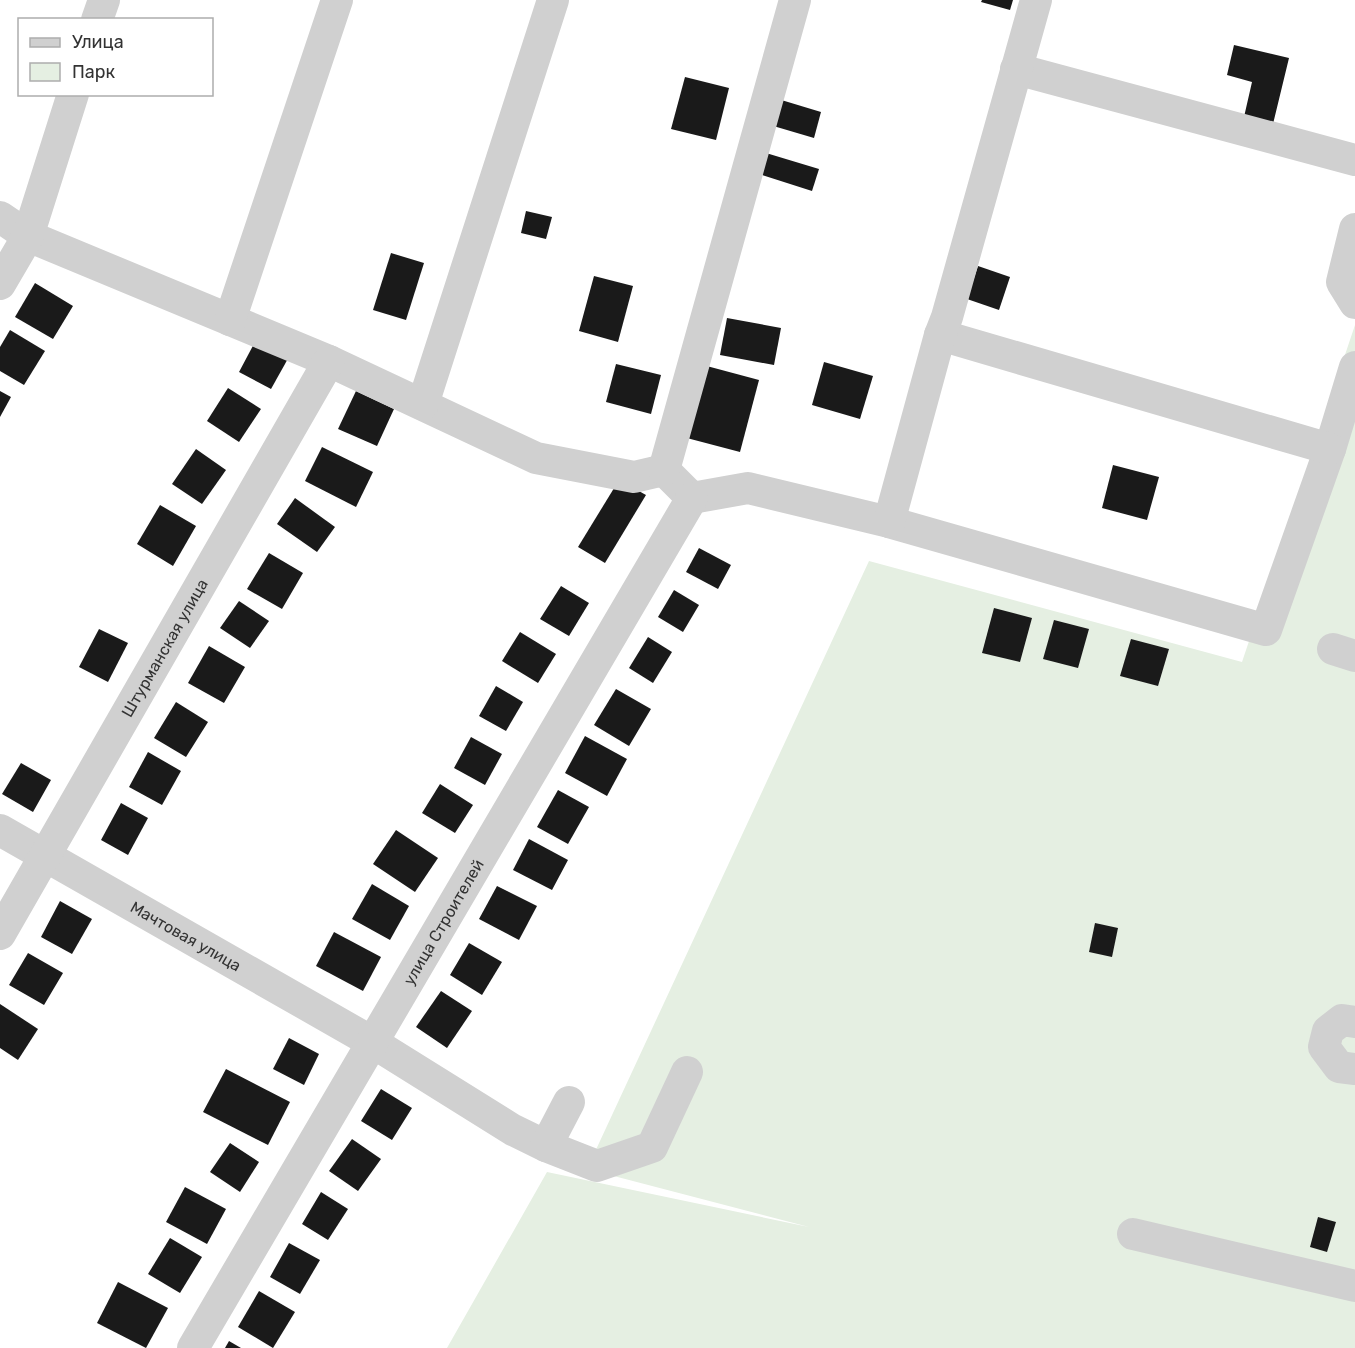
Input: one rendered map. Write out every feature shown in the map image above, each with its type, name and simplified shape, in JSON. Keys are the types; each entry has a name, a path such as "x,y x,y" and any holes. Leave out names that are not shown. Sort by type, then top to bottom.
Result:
{"lane":[{"path":"98,18 104,0"},
{"path":"230,320 337,0"},
{"path":"423,404 553,0"},
{"path":"664,470 795,0"},
{"path":"889,522 1036,0"},
{"path":"1016,69 1355,160"},
{"path":"0,284 28,236 72,96"},
{"path":"0,217 28,236 329,361 536,458 634,477 664,470"},
{"path":"1355,229 1342,282 1355,303"},
{"path":"940,335 1330,449"},
{"name":"Штурманская улица","path":"0,934 329,361"},
{"path":"664,470 692,498 748,488 889,522 1266,630 1353,381"},
{"name":"улица Строителей","path":"193,1348 692,498"},
{"name":"Мачтовая улица","path":"0,830 46,854 372,1042 513,1130 597,1166 652,1147 687,1072"},
{"path":"1355,1022 1342,1020 1328,1031 1324,1047 1339,1067 1355,1070"},
{"path":"546,1146 569,1102"},
{"path":"1133,1234 1355,1286"}],"green space":[{"path":"1355,325 1355,1348 447,1348 547,1172 809,1227 587,1169 869,561 1242,662"}],"building":[{"path":"982,0 1013,0 1010,10 981,2"},
{"path":"1234,45 1289,58 1273,124 1244,117 1252,82 1227,75"},
{"path":"685,77 729,88 716,140 671,129"},
{"path":"778,99 821,112 814,138 770,125"},
{"path":"766,153 819,169 812,191 759,174"},
{"path":"526,211 552,217 546,239 521,233"},
{"path":"391,253 424,263 406,320 373,310"},
{"path":"978,266 1010,277 999,310 967,299"},
{"path":"594,276 633,286 618,342 579,331"},
{"path":"35,283 73,306 53,339 15,317"},
{"path":"727,318 781,328 774,365 720,355"},
{"path":"10,330 45,351 24,385 0,371 0,347"},
{"path":"257,338 290,355 271,389 239,372"},
{"path":"824,362 873,376 860,419 812,405"},
{"path":"616,364 661,375 651,414 606,402"},
{"path":"703,365 759,380 740,452 683,437"},
{"path":"228,388 261,409 239,442 207,421"},
{"path":"0,391 11,397 0,417"},
{"path":"356,391 394,409 377,446 338,429"},
{"path":"322,447 373,472 356,507 305,481"},
{"path":"196,449 226,470 202,504 172,484"},
{"path":"1113,465 1159,477 1147,520 1102,508"},
{"path":"619,480 646,495 605,563 578,547"},
{"path":"295,498 335,527 317,552 277,524"},
{"path":"160,505 196,526 173,566 137,544"},
{"path":"699,548 731,565 718,589 686,572"},
{"path":"269,553 303,573 282,609 247,589"},
{"path":"561,586 589,603 569,636 540,619"},
{"path":"674,590 699,605 683,632 658,617"},
{"path":"239,601 269,621 250,648 220,628"},
{"path":"994,608 1032,618 1020,662 982,653"},
{"path":"1054,620 1089,629 1078,668 1043,659"},
{"path":"99,629 128,643 108,682 79,667"},
{"path":"520,632 556,654 538,683 502,661"},
{"path":"648,637 672,652 653,683 629,668"},
{"path":"1131,639 1169,649 1158,686 1120,676"},
{"path":"209,646 245,667 224,703 188,683"},
{"path":"496,686 523,702 506,731 479,716"},
{"path":"616,689 651,709 629,746 594,725"},
{"path":"176,702 208,722 186,757 154,738"},
{"path":"585,736 627,759 607,796 565,773"},
{"path":"471,737 502,754 485,785 454,768"},
{"path":"148,752 181,771 162,805 129,787"},
{"path":"21,763 51,780 33,812 2,794"},
{"path":"440,784 473,805 455,833 422,813"},
{"path":"558,790 589,807 568,844 537,827"},
{"path":"121,803 148,818 128,855 101,840"},
{"path":"396,830 438,858 415,892 373,864"},
{"path":"529,839 568,860 552,890 513,870"},
{"path":"372,884 409,906 390,940 352,919"},
{"path":"497,886 537,906 519,940 479,919"},
{"path":"60,901 92,919 72,954 41,937"},
{"path":"1095,923 1118,928 1112,957 1089,952"},
{"path":"334,932 381,957 363,991 316,966"},
{"path":"469,943 502,962 482,995 450,975"},
{"path":"28,953 63,973 44,1005 9,985"},
{"path":"441,991 472,1011 447,1048 416,1027"},
{"path":"0,1004 38,1029 18,1060 0,1048"},
{"path":"289,1038 319,1054 304,1085 273,1069"},
{"path":"226,1069 290,1102 268,1145 203,1112"},
{"path":"381,1089 412,1108 392,1140 361,1121"},
{"path":"352,1139 381,1159 358,1191 329,1171"},
{"path":"230,1143 259,1162 240,1192 210,1172"},
{"path":"185,1187 226,1209 207,1244 166,1222"},
{"path":"321,1192 348,1209 328,1240 302,1224"},
{"path":"1318,1217 1336,1222 1327,1252 1310,1247"},
{"path":"170,1238 202,1257 180,1293 148,1274"},
{"path":"289,1243 320,1260 300,1294 270,1277"},
{"path":"118,1282 168,1308 146,1348 97,1323"},
{"path":"259,1291 295,1312 273,1348 238,1327"},
{"path":"229,1341 241,1348 225,1348"}]}
